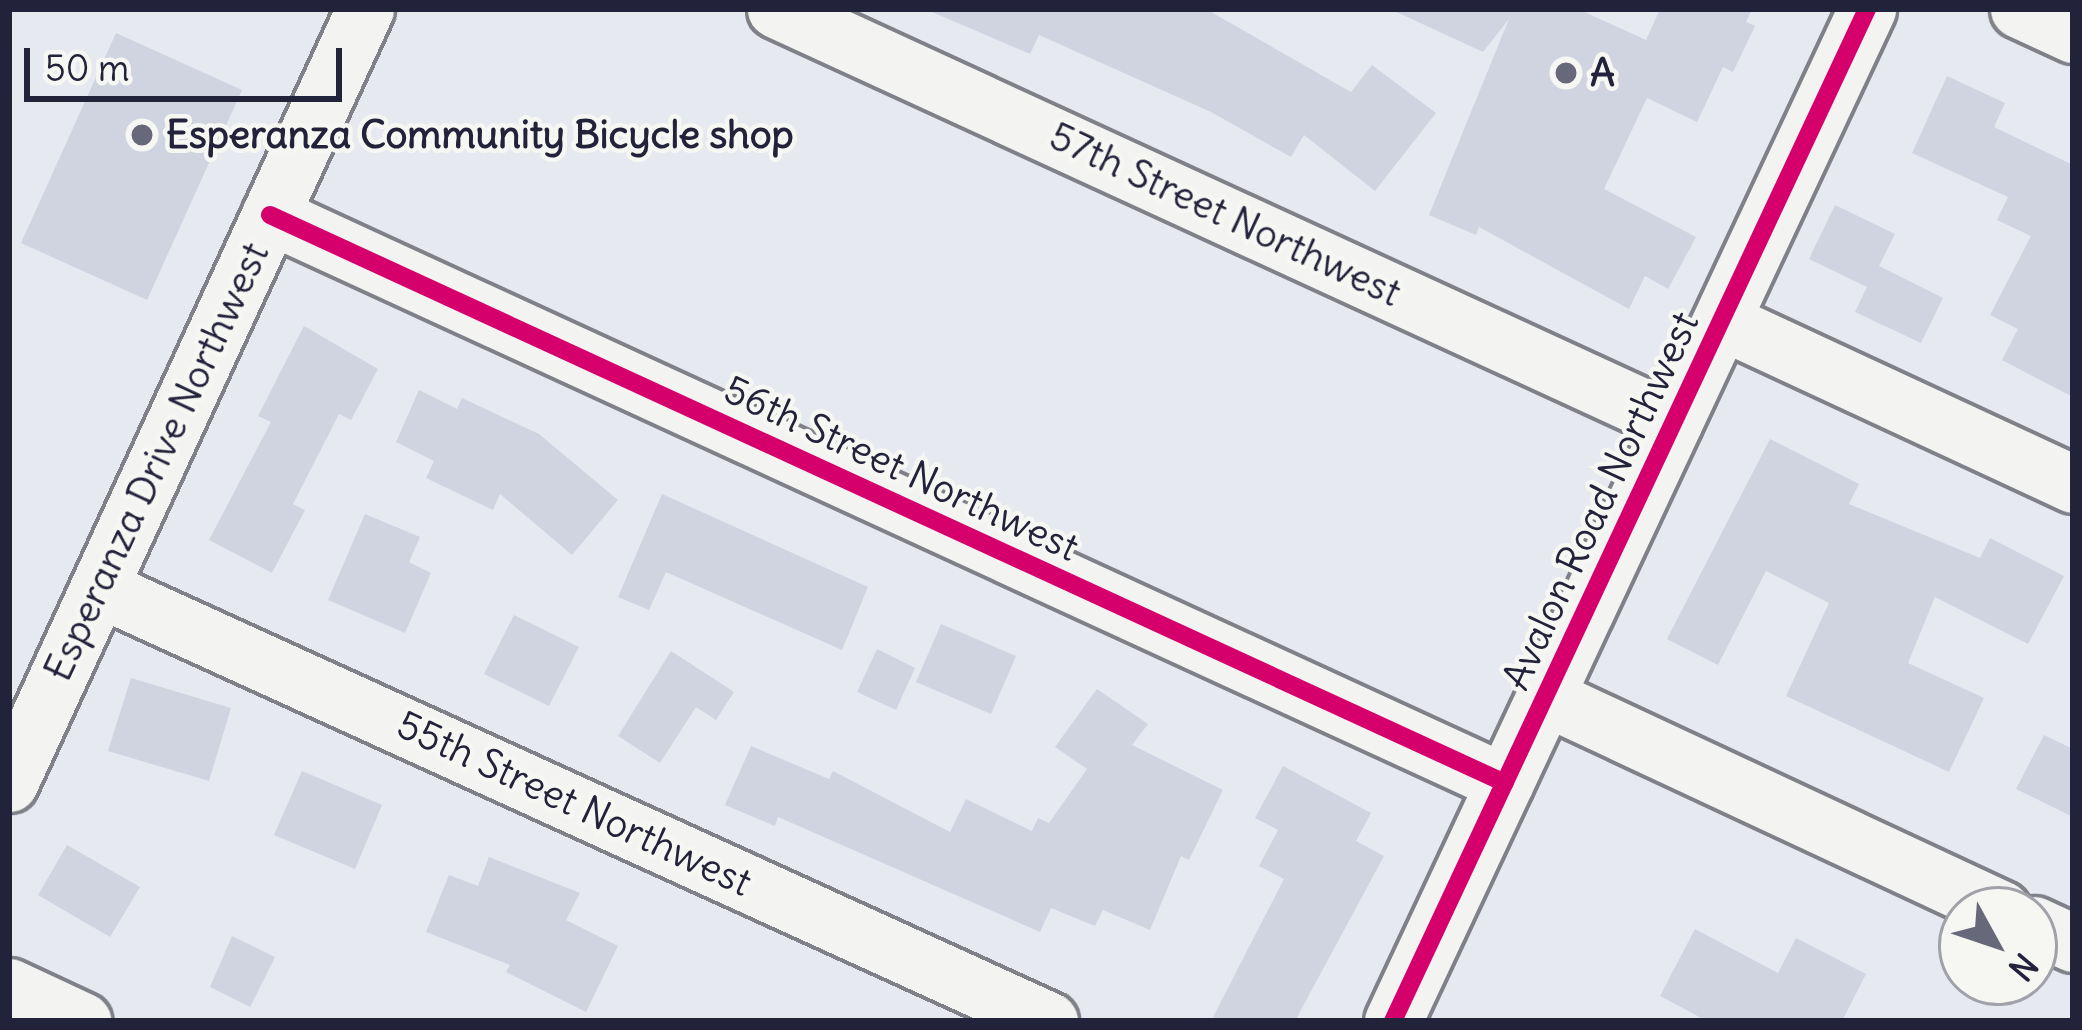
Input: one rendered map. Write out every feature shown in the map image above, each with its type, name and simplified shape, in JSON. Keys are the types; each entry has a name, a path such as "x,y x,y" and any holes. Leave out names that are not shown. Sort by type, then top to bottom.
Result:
{"street":[{"name":"Esperanza Drive Northwest","path":"9,783 365,9"},
{"name":"57th Street Northwest","path":"776,9 1674,422"},
{"name":"Avalon Road Northwest","path":"1394,1021 1867,9"},
{"path":"2019,9 2073,34"},
{"name":"56th Street Northwest","path":"270,215 1505,783"},
{"path":"1722,321 2073,484"},
{"name":"55th Street Northwest","path":"99,588 1049,1021"},
{"path":"1546,697 1951,886"},
{"path":"9,988 82,1021"}],"building":[{"path":"925,9 1206,9 1351,92 1372,65 1436,113 1375,191 1304,135 1291,157 1211,112 1039,35 1030,54"},
{"path":"1390,9 1578,9 1646,40 1660,9 1752,9 1746,22 1755,26 1733,72 1723,67 1697,122 1647,98 1604,189 1696,237 1668,289 1645,276 1629,309 1479,227 1476,235 1429,215 1509,19 1483,52"},
{"path":"116,33 242,90 147,300 21,243"},
{"path":"1947,76 2005,103 1994,127 2073,165 2073,397 2002,360 2018,329 1990,315 2031,236 1997,220 2008,197 1912,153"},
{"path":"1835,205 1895,234 1879,266 1943,298 1921,343 1855,312 1867,287 1809,259"},
{"path":"304,326 378,369 351,420 339,414 293,504 305,510 272,573 209,540 271,422 258,416"},
{"path":"419,390 457,409 462,398 539,434 618,500 572,555 500,494 493,510 426,478 434,461 396,442"},
{"path":"1770,439 1859,484 1849,504 1980,558 1990,538 2064,576 2028,644 1935,597 1908,663 1984,698 1949,772 1786,696 1829,603 1766,571 1718,665 1667,639"},
{"path":"662,494 868,587 842,650 666,572 649,610 618,597"},
{"path":"365,514 420,537 409,562 431,573 405,633 328,600"},
{"path":"514,615 579,647 549,706 484,674"},
{"path":"941,624 1016,656 991,714 916,682"},
{"path":"877,649 915,668 896,710 857,692"},
{"path":"671,651 734,692 716,720 696,707 660,763 618,736"},
{"path":"131,678 231,708 209,781 108,751"},
{"path":"1097,689 1148,724 1132,745 1223,790 1189,860 1181,856 1150,930 1103,910 1095,926 1051,908 1040,932 778,817 775,826 725,805 751,746 829,779 833,771 950,832 966,799 1032,831 1038,818 1049,823 1087,769 1055,747"},
{"path":"2044,735 2073,749 2073,817 2016,789"},
{"path":"1283,766 1371,813 1356,841 1384,856 1295,1021 1211,1021 1284,879 1259,866 1278,830 1255,818"},
{"path":"302,771 382,805 355,869 274,835"},
{"path":"67,845 140,887 110,937 38,895"},
{"path":"489,857 580,893 566,920 618,946 586,1012 506,972 510,965 426,932 449,875 478,886"},
{"path":"1695,929 1778,973 1796,938 1866,974 1842,1021 1707,1021 1660,996"},
{"path":"232,936 275,957 250,1007 210,987"}],"cycle path":[{"path":"1393,1021 1867,9"},
{"path":"270,215 1505,783"}],"place":[{"name":"A","path":"1566,73"},
{"name":"Esperanza Community Bicycle shop","path":"142,135"}]}
